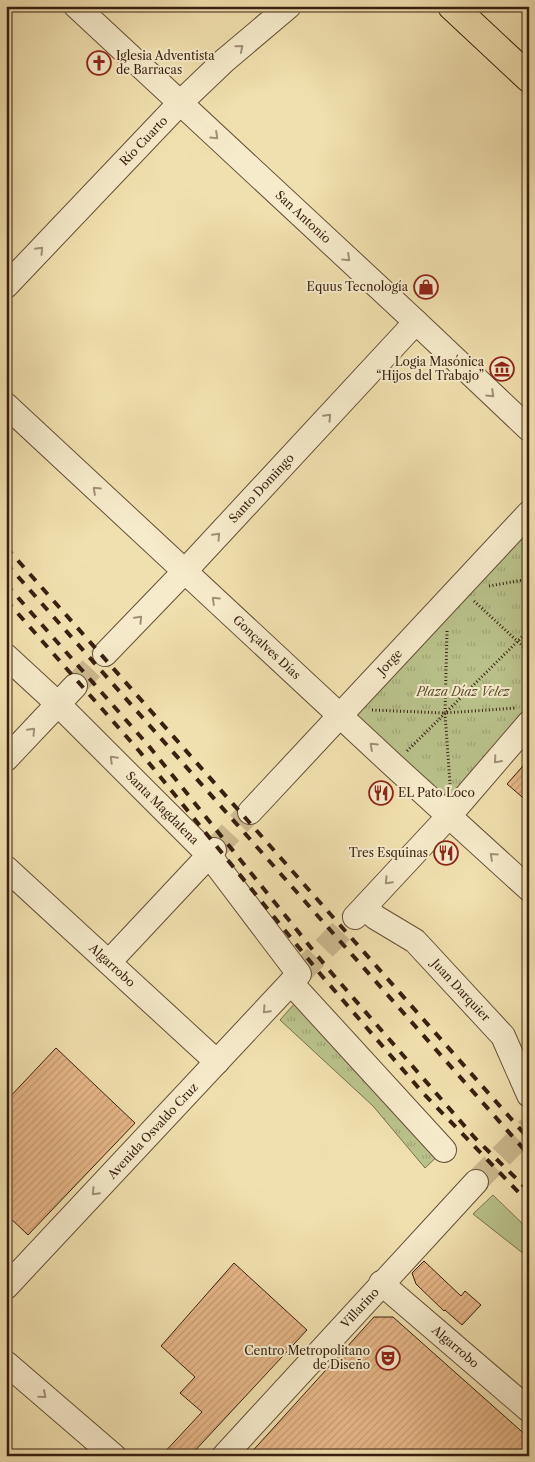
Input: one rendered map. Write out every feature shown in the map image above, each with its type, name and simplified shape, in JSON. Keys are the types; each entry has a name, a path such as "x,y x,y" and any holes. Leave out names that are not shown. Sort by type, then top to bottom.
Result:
{"main road":[{"path":"452,6 529,78"}],"street":[{"name":"San Antonio","path":"76,6 529,429"},
{"name":"Río Cuarto","path":"6,286 180,103 224,61 289,6"},
{"name":"Santo Domingo","path":"105,654 184,572 416,322"},
{"name":"Gonçalves Días","path":"6,405 184,572 529,889"},
{"name":"Jorge","path":"250,812 529,512"},
{"name":"Santa Magdalena","path":"6,656 211,853 295,979 444,1150"},
{"path":"6,759 75,686"},
{"path":"449,816 524,715"},
{"name":"Juan Darquier","path":"449,816 360,912 375,917 415,941 503,1036 529,1095"},
{"path":"109,962 211,853"},
{"name":"Algarrobo","path":"6,868 217,1062"},
{"name":"Avenida Osvaldo Cruz","path":"6,1287 295,979"},
{"name":"Villarino","path":"224,1456 381,1283 476,1182"},
{"name":"Algarrobo","path":"381,1283 529,1410"},
{"path":"6,1364 114,1456"}],"path":[{"path":"463,583 476,588 528,580"},
{"path":"463,583 529,652"},
{"path":"441,607 448,618 445,713 451,795 449,816"},
{"path":"393,765 529,630"},
{"path":"371,710 524,715"}],"green space":[{"name":"Plaza Díaz Velez","path":"529,531 529,711 443,803 353,719"},
{"path":"310,986 446,1148 425,1168 373,1106 280,1020"},
{"path":"493,1195 529,1230 529,1258 473,1214"}],"building":[{"path":"529,759 529,803 507,784"},
{"path":"56,1048 135,1123 28,1235 6,1214 6,1101"},
{"path":"424,1261 461,1296 465,1291 481,1305 462,1325 444,1311 416,1284 412,1273"},
{"path":"234,1263 307,1330 190,1456 161,1456 202,1412 180,1393 195,1377 161,1346"},
{"name":"Centro Metropolitano de Diseño","path":"374,1317 393,1317 529,1438 529,1456 248,1456"}],"tunnel":[{"path":"75,686 105,654"},
{"path":"214,850 250,812"},
{"path":"299,974 355,917"},
{"path":"476,1182 529,1128"}],"railway":[{"path":"6,547 529,1139"},
{"path":"6,563 529,1155"},
{"path":"6,584 148,745 329,970 475,1138 529,1191"},
{"path":"6,600 140,752 322,976 423,1093 529,1203"}],"place":[{"name":"Iglesia Adventista de Barracas","path":"99,63"},
{"name":"Equus Tecnología","path":"426,287"},
{"name":"Logia Masónica “Hijos del Trabajo”","path":"502,369"},
{"name":"EL Pato Loco","path":"381,793"},
{"name":"Tres Esquinas","path":"446,853"},
{"name":"Centro Metropolitano de Diseño","path":"388,1358"}]}
